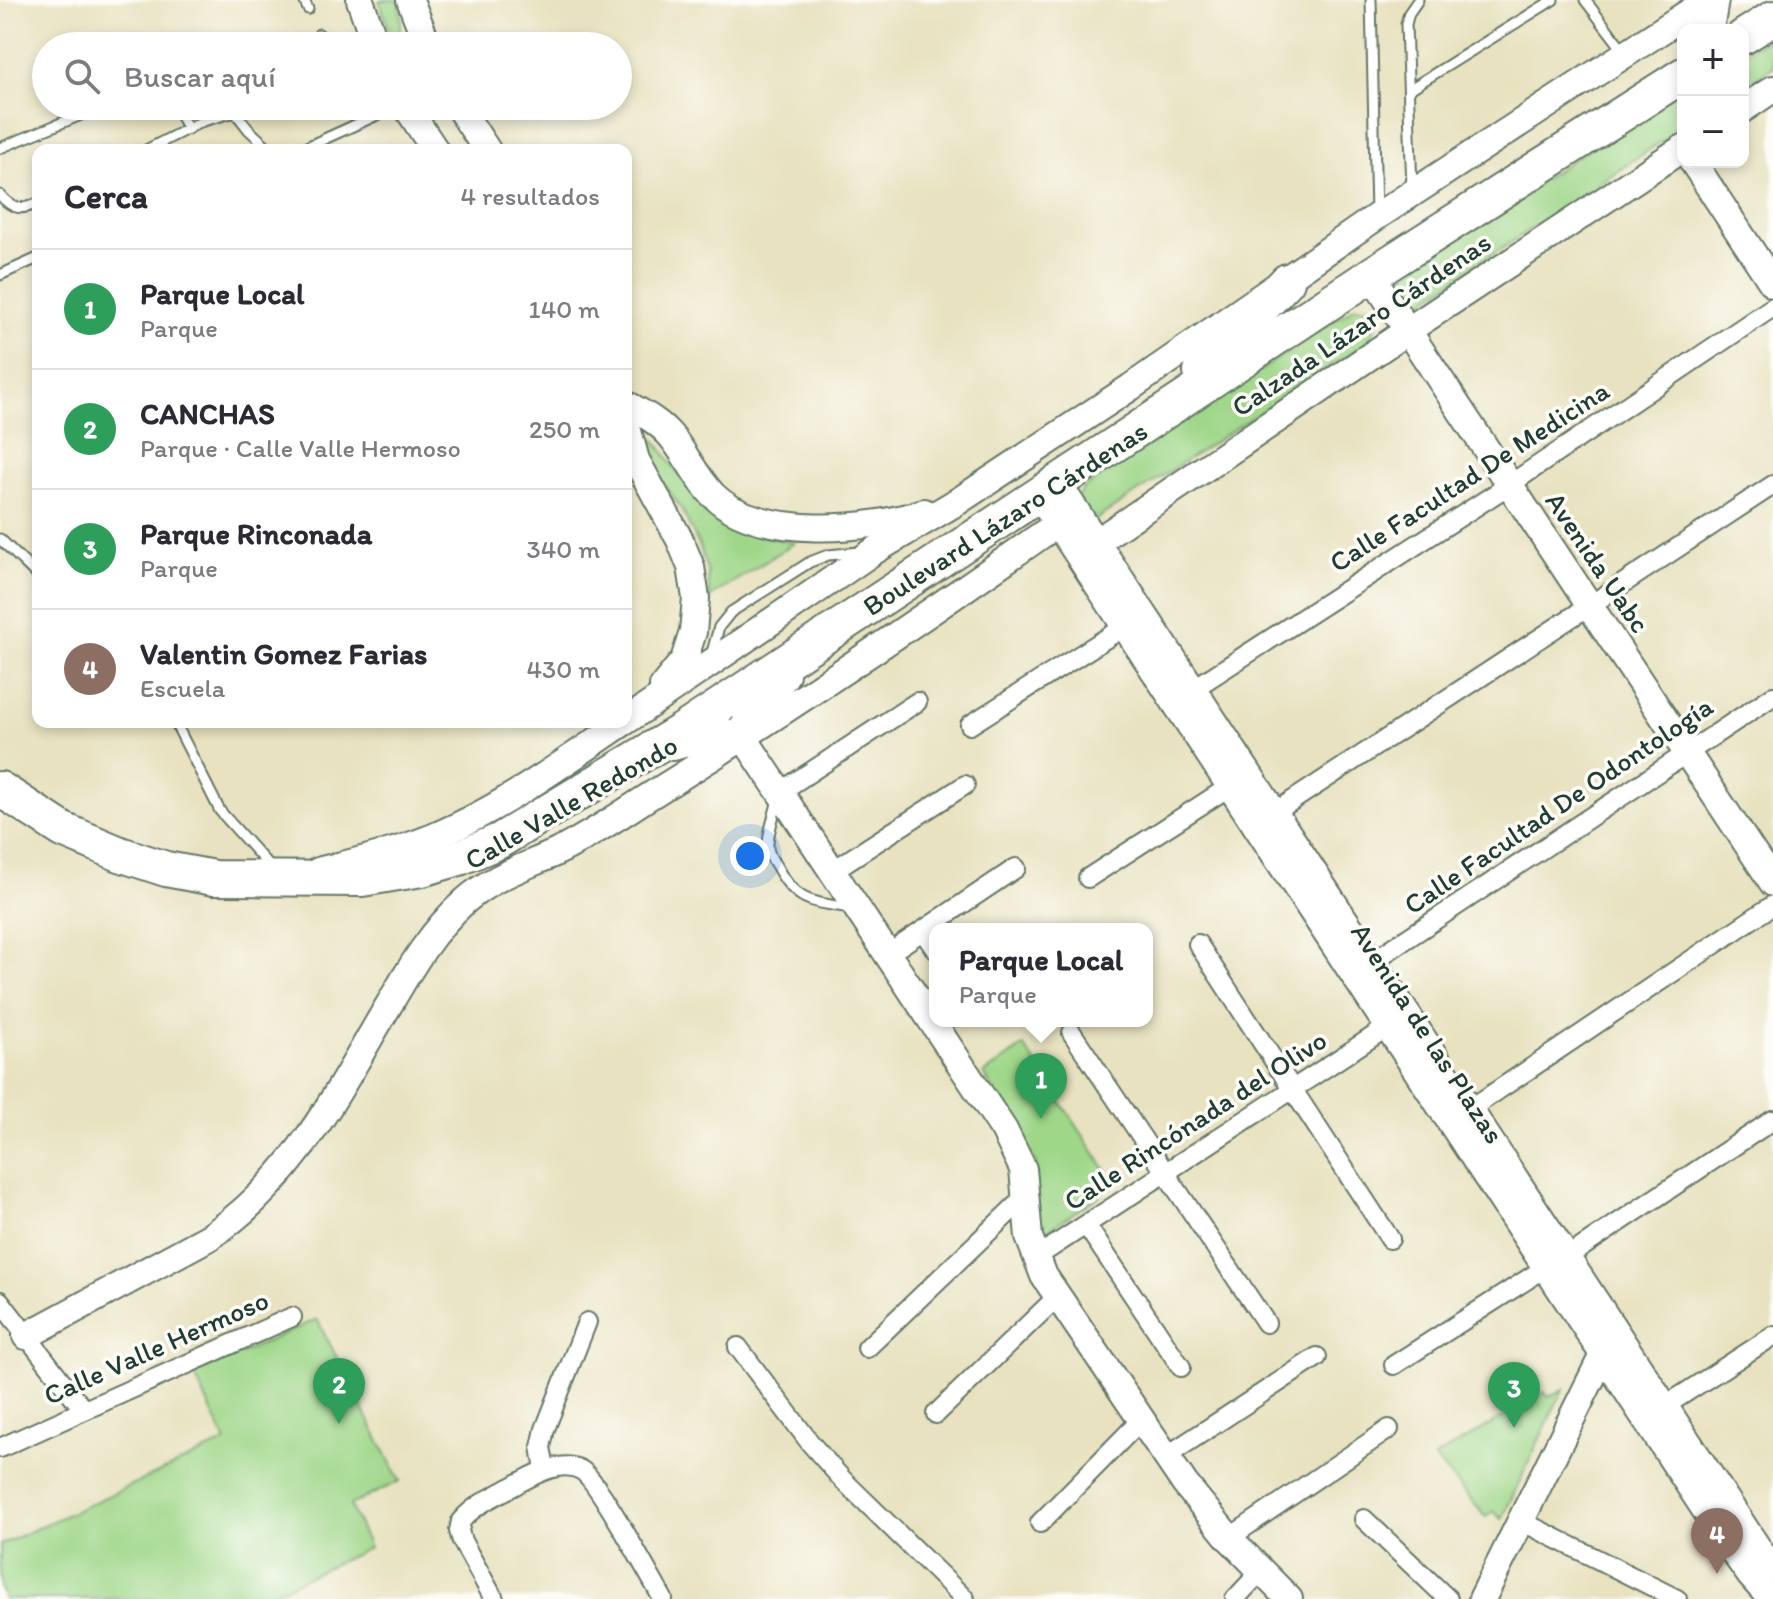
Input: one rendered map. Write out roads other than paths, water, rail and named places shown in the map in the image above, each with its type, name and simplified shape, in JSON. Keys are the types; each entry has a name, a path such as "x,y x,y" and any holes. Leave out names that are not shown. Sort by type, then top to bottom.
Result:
{"highway":[{"path":"1707,24 1710,0"},
{"path":"1749,33 1773,18"},
{"name":"Boulevard Lázaro Cárdenas","path":"0,789 63,830 143,862 214,878 362,879 390,876 459,858 499,841 639,756 808,647 1058,504 1160,416 1371,275 1677,79"},
{"path":"1160,416 1287,281"},
{"path":"639,756 700,735 744,738 753,714 773,683 808,647"}],"street":[{"path":"360,0 371,32"},
{"path":"410,0 423,32"},
{"name":"Boulevard Lázaro Cárdenas","path":"632,717 874,551 960,500 1287,281 1376,217 1710,0"},
{"path":"1749,105 1773,89"},
{"path":"415,120 431,144"},
{"path":"467,120 483,144"},
{"name":"Calzada Lázaro Cárdenas","path":"1087,548 1677,152"},
{"path":"1697,168 1773,284"},
{"name":"Avenida Uabc","path":"1371,275 1773,883"},
{"name":"Calle Facultad De Medicina","path":"1193,689 1509,485 1773,307"},
{"path":"632,407 652,418 670,435 698,478 715,497 740,512 771,523 803,527 871,523 910,517 960,500"},
{"path":"632,446 636,460 680,540 691,567 696,598 693,632 684,660 632,717"},
{"path":"1275,812 1773,485"},
{"name":"Avenida de las Plazas","path":"1058,504 1087,548 1193,689 1470,1109 1556,1263 1603,1355 1725,1540 1771,1599"},
{"name":"Calle Valle Redondo","path":"26,1336 211,1236 265,1191 295,1157 315,1127 429,938 481,887 581,839 744,738 1058,504"},
{"name":"Avenida de las Plazas","path":"1087,548 1124,627 1386,1028 1556,1263 1665,1406 1773,1567"},
{"path":"970,725 1124,627"},
{"name":"Calle Facultad De Odontología","path":"1373,961 1773,696"},
{"path":"780,792 917,702"},
{"name":"Boulevard Lázaro Cárdenas","path":"288,878 413,845 461,824 532,784 616,728"},
{"path":"744,738 929,1016"},
{"path":"832,871 965,785"},
{"path":"1088,878 1229,787"},
{"path":"935,923 1016,868"},
{"path":"1470,1109 1773,905"},
{"path":"888,954 929,927"},
{"path":"923,931 929,940"},
{"path":"1198,944 1390,1239"},
{"path":"936,1027 1004,1130 1023,1169 1029,1237 1035,1258 1057,1297 1165,1457 1229,1538 1289,1599"},
{"name":"Calle Rincónada del Olivo","path":"1035,1258 1386,1028"},
{"path":"1072,1033 1266,1323"},
{"path":"1394,1365 1773,1120"},
{"path":"867,1348 1026,1196"},
{"path":"1086,1225 1181,1367"},
{"path":"936,1414 1057,1297"},
{"path":"0,1301 83,1409"},
{"name":"Calle Valle Hermoso","path":"0,1448 292,1317"},
{"path":"545,1469 541,1447 545,1429 587,1322"},
{"path":"1665,1406 1773,1336"},
{"path":"738,1347 819,1453 965,1599"},
{"path":"1482,1599 1603,1355"},
{"path":"1165,1457 1317,1357"},
{"path":"1040,1523 1140,1421"},
{"path":"1229,1538 1389,1429"},
{"path":"494,1599 462,1541 461,1521 467,1513 545,1469 572,1467 589,1477 663,1599"},
{"path":"1364,1519 1448,1599"},
{"path":"1521,1521 1677,1599"},
{"path":"1235,1599 1261,1571"}],"lane":[{"path":"1371,0 1376,217"},
{"path":"1412,195 1406,24 1418,0"},
{"path":"1410,89 1553,0"},
{"path":"1585,0 1627,55"},
{"path":"0,148 69,120"},
{"path":"183,120 188,129"},
{"path":"158,144 207,120"},
{"path":"241,120 264,144"},
{"path":"313,144 366,120"},
{"path":"0,195 11,207 20,209 32,205"},
{"path":"0,275 32,260"},
{"path":"0,267 12,268"},
{"path":"0,539 32,570"},
{"path":"178,728 220,811 288,878"},
{"path":"780,792 768,842 769,852 786,885 813,903 858,910"}],"place":[{"name":"Parque Local","path":"1041,1119"},
{"name":"CANCHAS","path":"339,1424"},
{"name":"Parque Rinconada","path":"1514,1428"},
{"name":"Valentin Gomez Farias","path":"1717,1574"}]}
